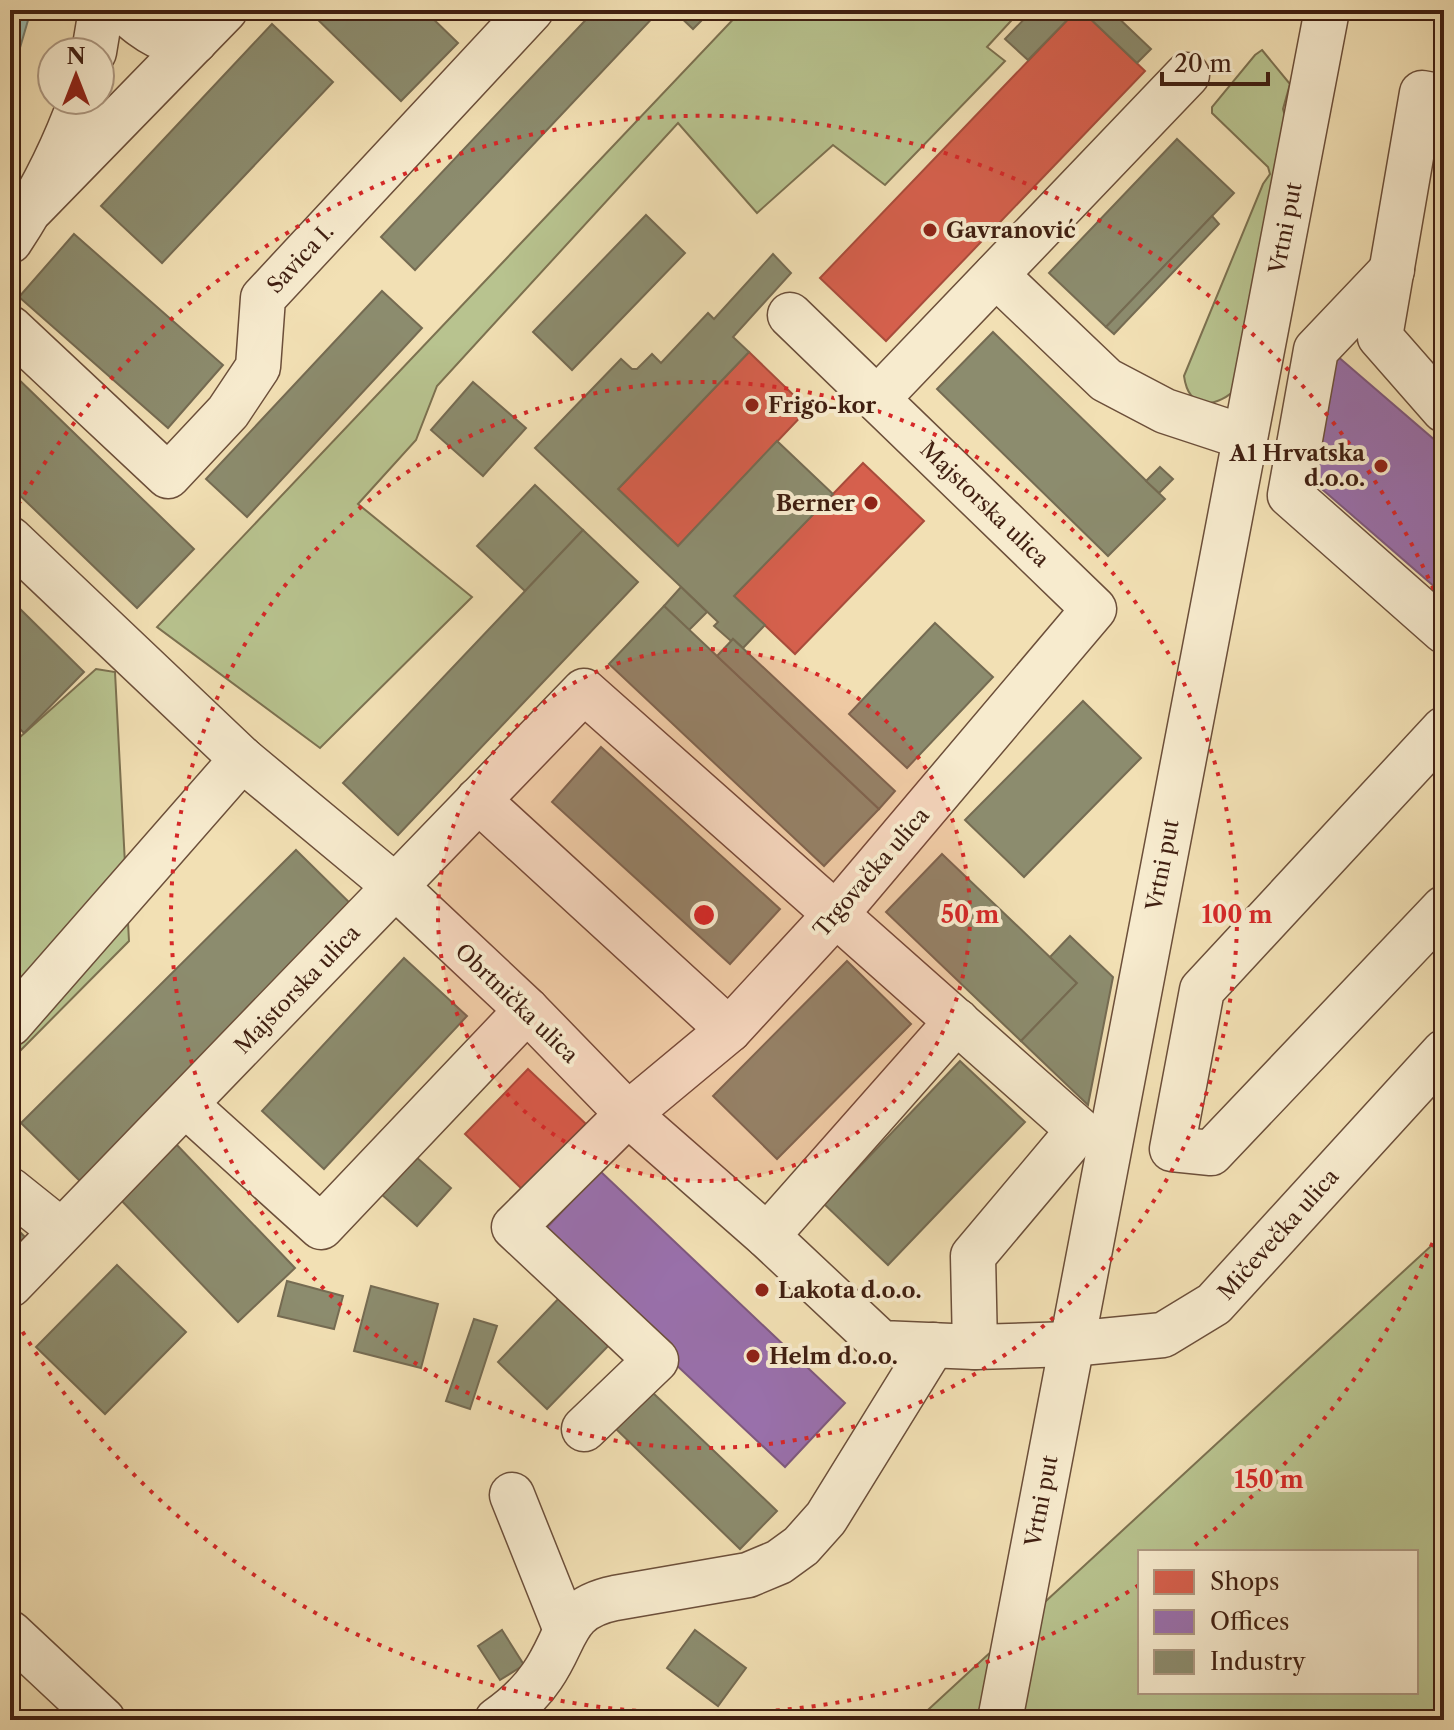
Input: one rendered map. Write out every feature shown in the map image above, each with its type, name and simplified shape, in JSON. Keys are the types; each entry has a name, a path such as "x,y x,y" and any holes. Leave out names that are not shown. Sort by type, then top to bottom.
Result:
{"street":[{"path":"97,36 101,10"},
{"path":"123,10 148,31 173,43 195,41"},
{"path":"21,224 225,10"},
{"name":"Savica I.","path":"10,328 168,476 228,412 258,367 263,298 531,10"},
{"name":"Vrtni put","path":"1000,1720 1327,10"},
{"path":"877,399 1187,75"},
{"path":"1444,97 1422,93 1380,337 1444,410"},
{"path":"21,224 73,116"},
{"path":"1392,270 1316,350 1290,495 1444,631"},
{"path":"996,275 1106,380 1165,411 1244,437"},
{"name":"Majstorska ulica","path":"790,315 1094,609"},
{"name":"Obrtnička ulica","path":"10,539 242,759 396,887 527,1010 628,1114 767,1236 881,1343 954,1346 1071,1344"},
{"name":"Trgovačka ulica","path":"584,1429 656,1360 514,1227 628,1114 729,1030 836,914 1094,609"},
{"name":"Majstorska ulica","path":"10,1285 584,691 836,914"},
{"path":"1444,729 1202,990 1172,1149 1211,1153 1444,908"},
{"path":"10,1024 242,759"},
{"path":"478,800 729,1030"},
{"path":"497,1720 517,1706 541,1678 566,1630 581,1610 596,1602 748,1575 779,1562 801,1546 826,1518 954,1346 973,1256 1079,1130 836,914"},
{"path":"186,1105 321,1227 527,1010"},
{"path":"767,1236 957,1021"},
{"name":"Mičevečka ulica","path":"1071,1344 1163,1335 1214,1304 1444,1052"},
{"path":"10,1190 60,1230"},
{"path":"512,1495 566,1630"},
{"path":"10,1633 85,1714"}],"green space":[{"path":"742,10 1021,10 987,47 1005,61 885,185 833,145 757,213 678,123 437,386 416,440 358,504 472,597 320,748 157,627"},
{"path":"1262,50 1290,84 1283,109 1287,123 1238,387 1222,399 1205,403 1192,396 1184,376 1263,184 1270,174 1268,167 1212,113 1212,107"},
{"path":"96,669 115,672 129,941 10,1061 10,746"},
{"path":"1432,1245 1444,1256 1444,1720 917,1720"}],"shaded area":[{"path":"10,10 31,10 10,82"}],"building: Shops":[{"path":"1077,10 1081,10 1145,71 886,341 820,278"},
{"path":"749,352 808,409 678,546 618,489"},
{"path":"863,463 924,521 795,654 734,596"},
{"path":"528,1069 586,1124 523,1190 465,1134"}],"building: Offices":[{"name":"A1 Hrvatska d.o.o.","path":"1336,355 1444,448 1444,595 1315,483"},
{"path":"600,1171 845,1403 785,1467 539,1236"}],"building: Industry":[{"path":"308,10 424,10 458,43 401,101"},
{"path":"595,10 660,10 415,270 381,237"},
{"path":"673,10 712,10 693,29"},
{"path":"1033,10 1077,10 1028,60 1005,39"},
{"path":"1081,10 1110,10 1151,49 1137,63"},
{"path":"272,24 333,82 162,263 101,206"},
{"path":"1177,139 1234,193 1106,327 1049,273"},
{"path":"646,215 685,253 572,370 533,332"},
{"path":"1212,216 1219,224 1114,334 1106,327"},
{"path":"74,234 223,365 168,428 19,297"},
{"path":"773,254 791,273 733,337 749,352 618,489 678,546 777,441 833,494 734,596 765,625 743,648 714,626 718,622 535,448 621,359 632,369 637,369 652,354 661,363 708,313 714,319"},
{"path":"382,291 422,328 247,517 206,479"},
{"path":"993,332 1165,499 1108,556 937,389"},
{"path":"10,371 194,549 137,608 10,486"},
{"path":"473,382 526,428 483,476 431,430"},
{"path":"1160,467 1173,479 1159,493 1146,481"},
{"path":"535,485 583,530 525,591 477,546"},
{"path":"583,530 638,582 398,835 343,783"},
{"path":"681,587 707,612 689,630 664,606"},
{"path":"10,599 84,672 24,733 10,719"},
{"path":"664,606 879,809 824,866 609,664"},
{"path":"935,623 993,677 907,768 849,714"},
{"path":"733,639 895,791 879,809 717,656"},
{"path":"1083,701 1141,758 1024,877 965,820"},
{"path":"601,747 780,909 730,964 552,802"},
{"path":"296,850 358,911 83,1184 21,1123"},
{"path":"942,854 1077,983 1021,1041 886,912"},
{"path":"1070,936 1113,977 1088,1105 1021,1041 1077,983 1050,957"},
{"path":"404,958 467,1016 324,1169 262,1111"},
{"path":"847,961 911,1024 777,1159 713,1096"},
{"path":"960,1061 1025,1122 888,1265 824,1204"},
{"path":"175,1143 295,1268 238,1322 118,1197"},
{"path":"405,1147 451,1188 417,1226 371,1185"},
{"path":"10,1222 32,1244 10,1267"},
{"path":"117,1265 186,1332 105,1414 36,1347"},
{"path":"287,1281 343,1296 334,1329 278,1316"},
{"path":"371,1286 438,1304 421,1368 354,1351"},
{"path":"563,1294 612,1342 547,1409 498,1362"},
{"path":"474,1319 497,1326 470,1409 446,1401"},
{"path":"652,1392 777,1511 740,1549 616,1429"},
{"path":"502,1630 524,1665 500,1680 478,1646"},
{"path":"695,1630 746,1668 718,1706 667,1668"},
{"path":"10,1661 19,1669 10,1680"}],"place":[{"name":"Gavranović","path":"930,230"},
{"name":"Frigo-kor","path":"752,405"},
{"name":"A1 Hrvatska d.o.o.","path":"1381,466"},
{"name":"Berner","path":"871,503"},
{"name":"Lakota d.o.o.","path":"762,1290"},
{"name":"Helm d.o.o.","path":"753,1356"}]}
